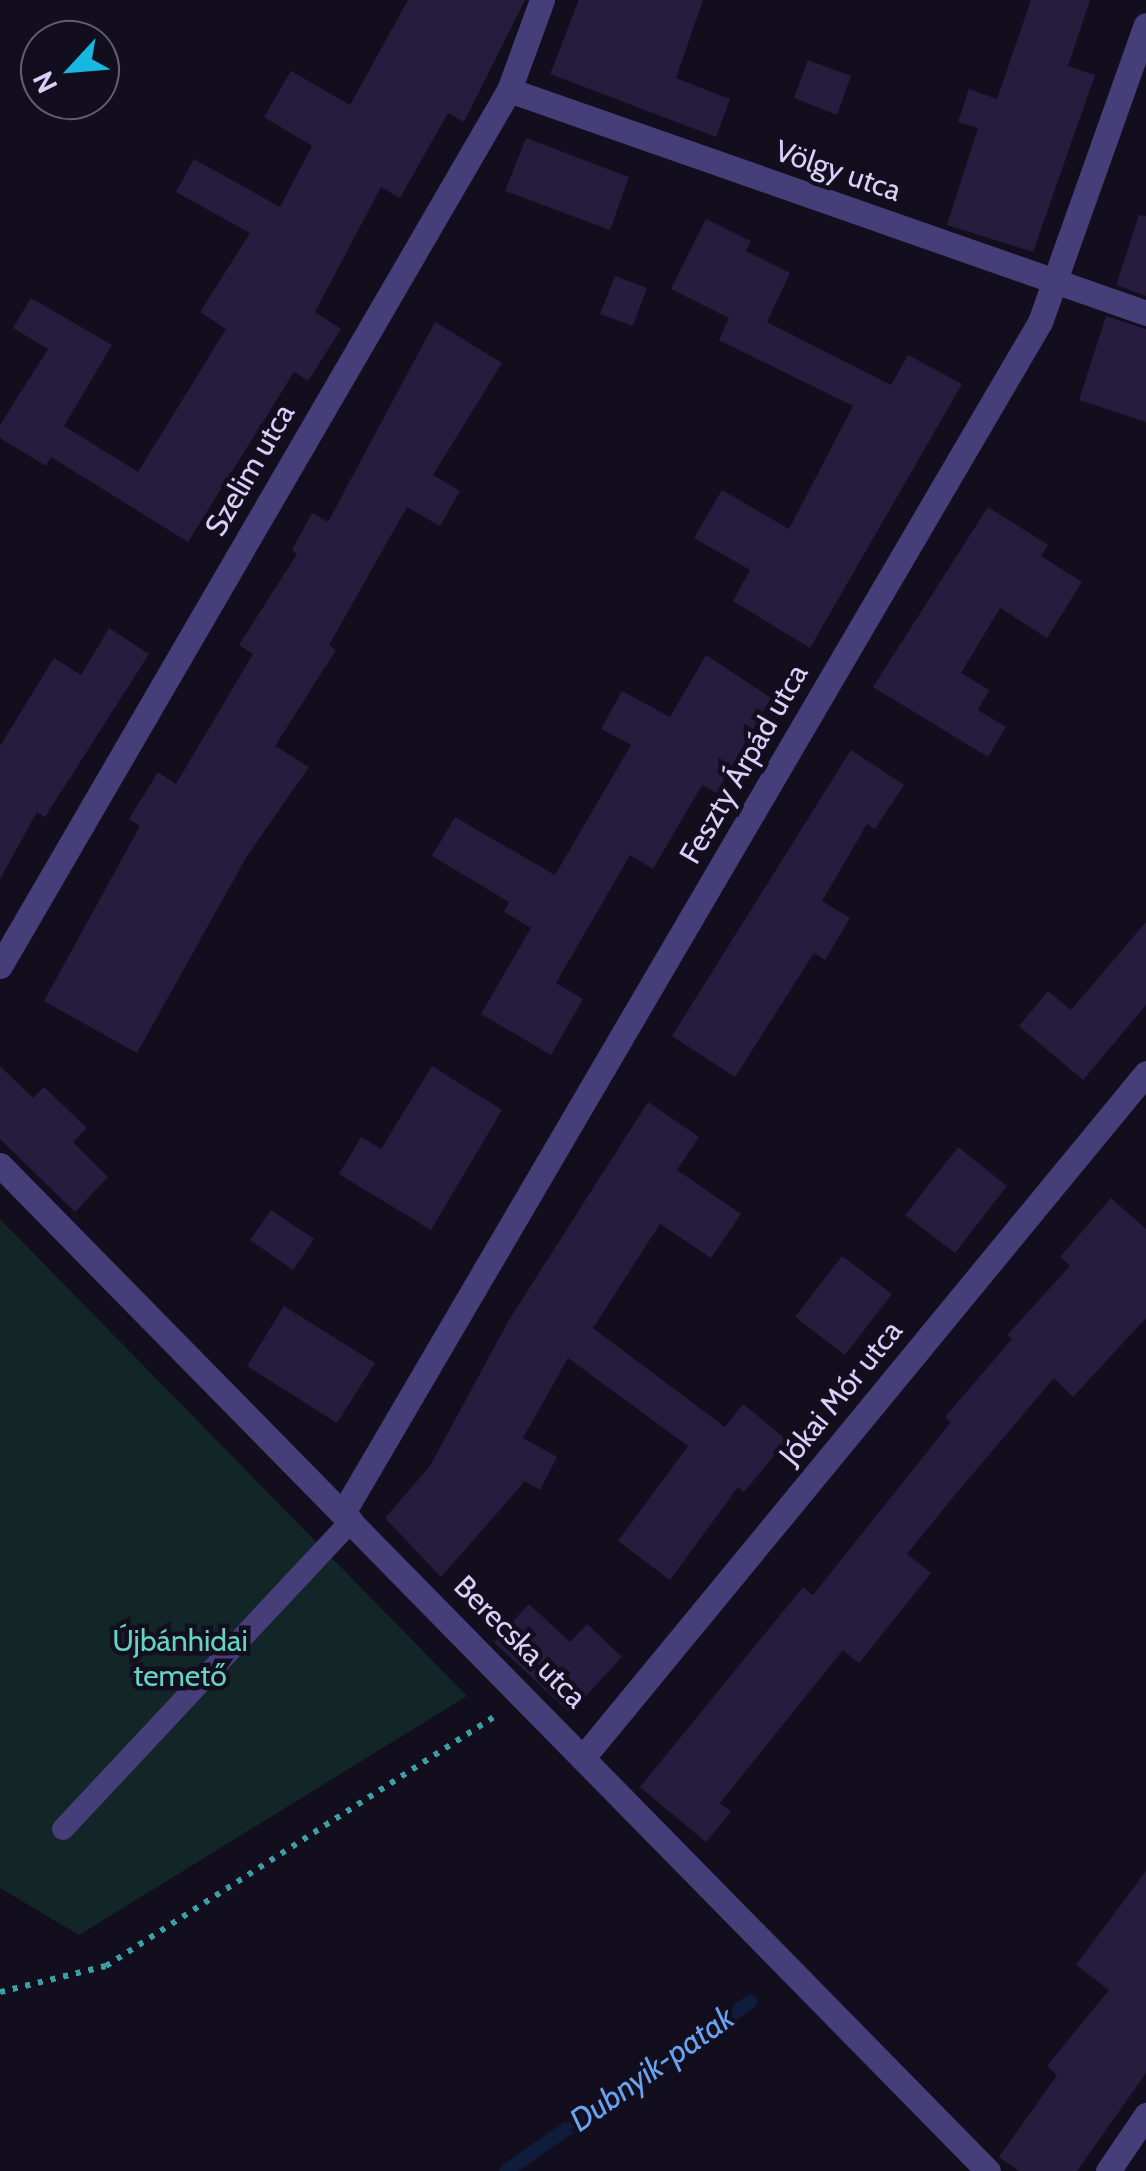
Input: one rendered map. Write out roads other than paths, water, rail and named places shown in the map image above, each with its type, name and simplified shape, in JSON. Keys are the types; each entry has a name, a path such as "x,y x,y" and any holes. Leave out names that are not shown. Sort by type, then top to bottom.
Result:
{"street":[{"name":"Szelim utca","path":"0,966 509,90 542,0"},
{"name":"Feszty Árpád utca","path":"348,1515 1058,283 1146,25"},
{"name":"Völgy utca","path":"509,90 1146,313"},
{"name":"Jókai Mór utca","path":"586,1755 1146,1073"},
{"name":"Berecska utca","path":"0,1165 586,1755 988,2171"},
{"path":"1108,2171 1146,2115"}],"lane":[{"path":"63,1830 348,1515"}],"waterway":[{"name":"Dubnyik-patak","path":"506,2171 750,2002"}],"park label":[{"name":"Újbánhidai temető","path":"180,1658"}]}
